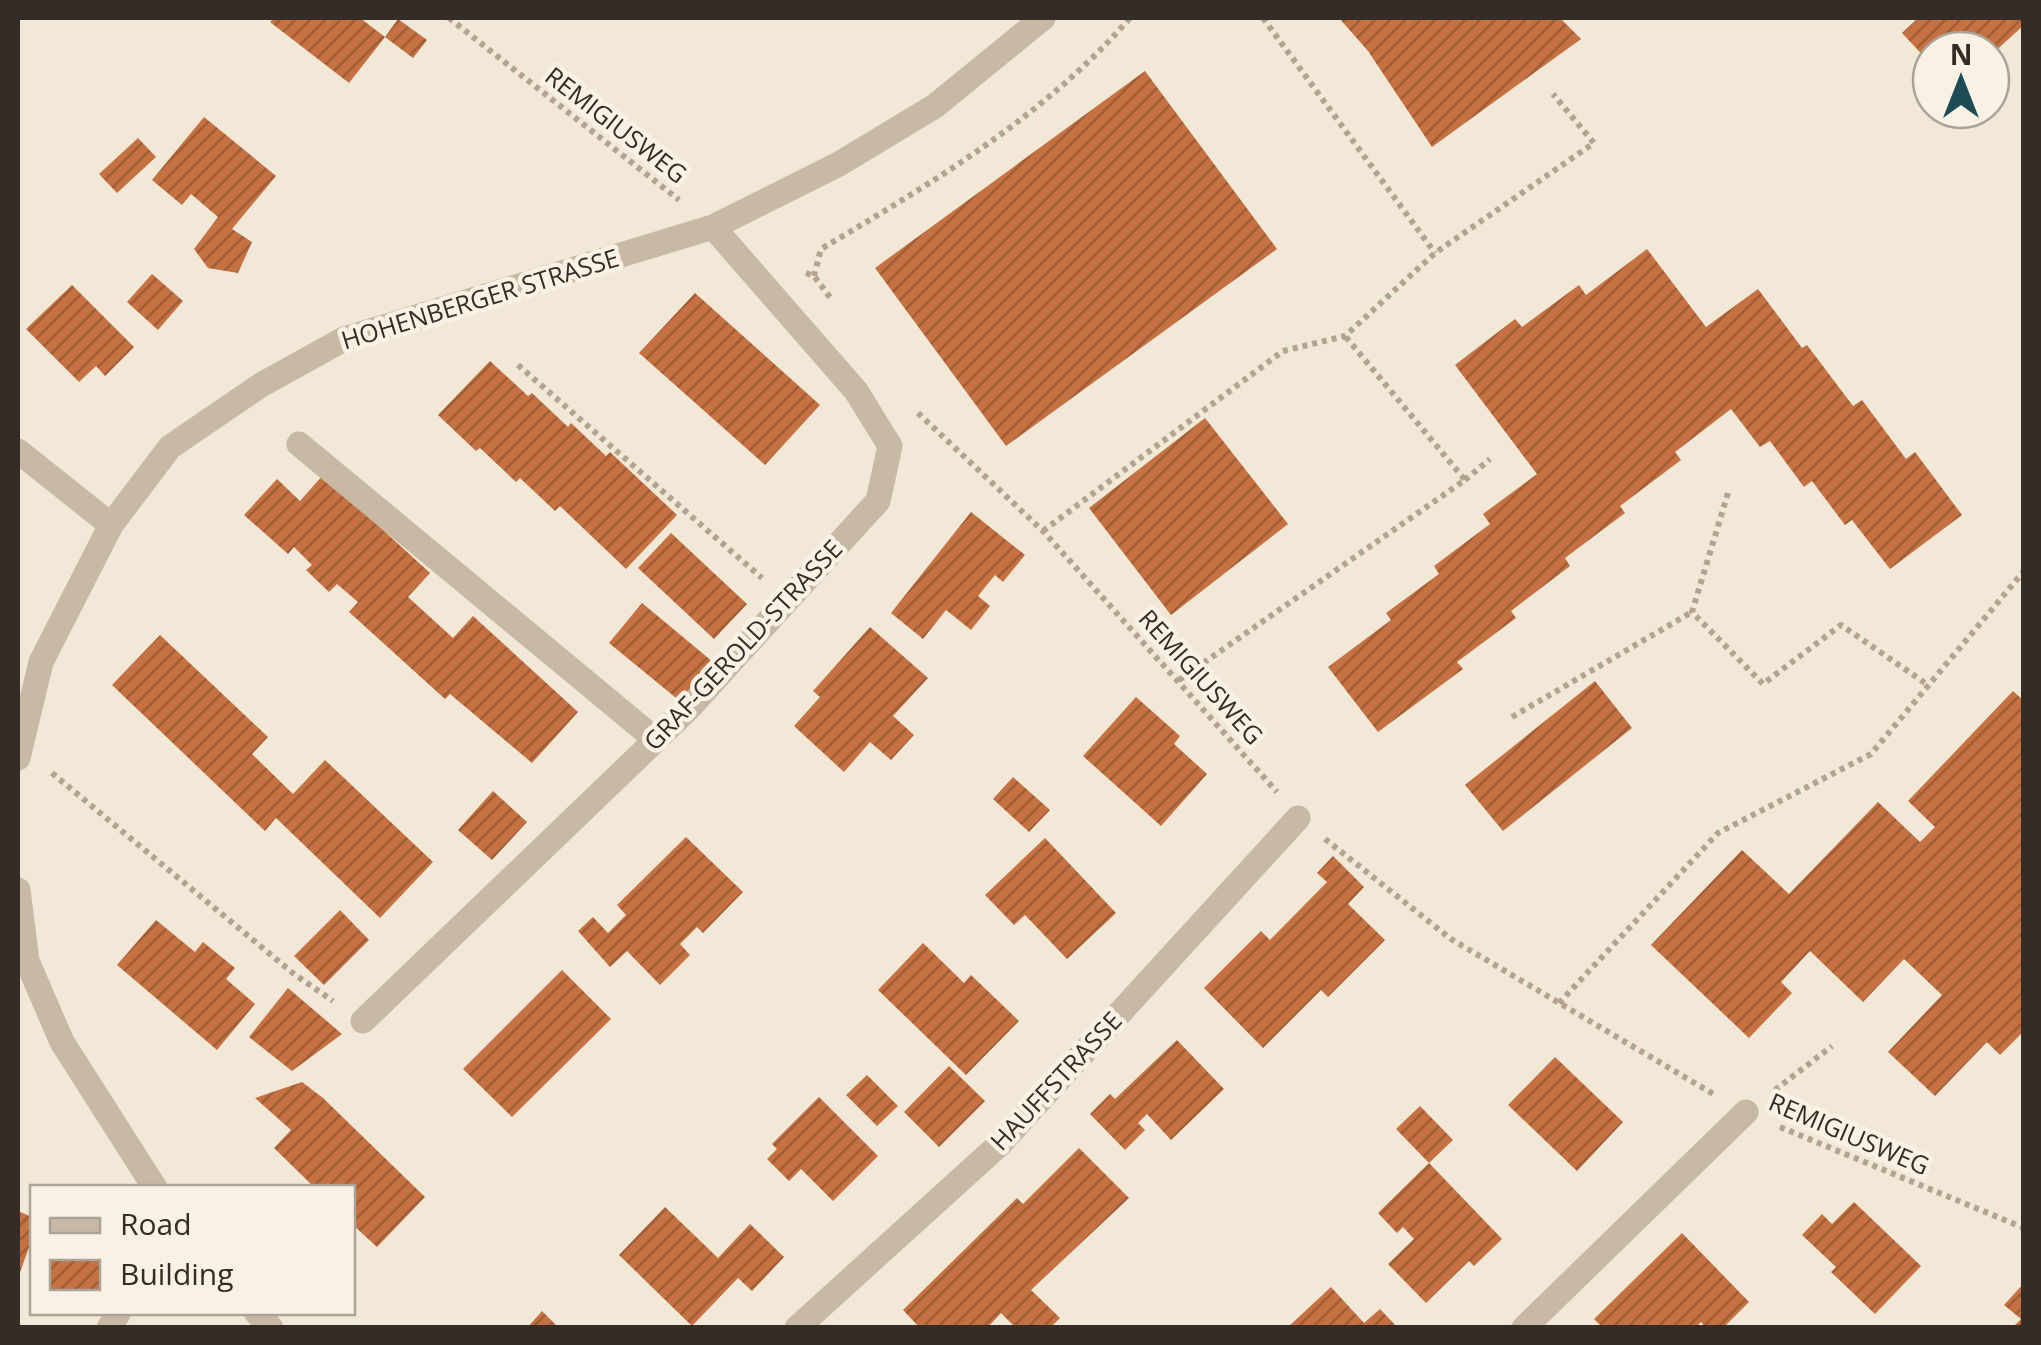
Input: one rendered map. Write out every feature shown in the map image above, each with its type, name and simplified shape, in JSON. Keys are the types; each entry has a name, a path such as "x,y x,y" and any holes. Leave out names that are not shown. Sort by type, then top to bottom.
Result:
{"street":[{"name":"HOHENBERGER STRASSE","path":"18,758 41,662 111,525 170,447 261,385 344,339 713,227 839,164 935,106 1044,18"},
{"name":"GRAF-GEROLD-STRASSE","path":"363,1021 688,709 878,501 890,446 856,392 713,227"},
{"path":"299,444 656,740"},
{"path":"18,451 111,525"},
{"name":"HAUFFSTRASSE","path":"797,1328 1001,1143 1298,818"},
{"path":"18,890 27,961 62,1042 153,1185"},
{"path":"1524,1328 1746,1112"}],"path":[{"name":"REMIGIUSWEG","path":"449,18 713,227"},
{"path":"814,276 821,249 956,169 1092,61 1130,18"},
{"path":"1263,18 1435,254"},
{"path":"1043,531 1283,351 1345,336 1435,254 1594,144 1552,94"},
{"path":"797,268 814,276 838,308"},
{"path":"1345,336 1465,480"},
{"path":"518,365 786,600"},
{"name":"REMIGIUSWEG","path":"909,400 920,416 1043,531 1298,818 1451,939 1746,1112 2024,1228"},
{"path":"1179,680 1490,459"},
{"path":"1512,718 1692,612 1728,493"},
{"path":"1558,1003 1718,833 1871,754 2024,570"},
{"path":"1692,612 1763,684 1841,625 1928,686"},
{"path":"47,769 294,974 363,1021"},
{"path":"1746,1112 1832,1046"}],"building":[{"path":"274,18 360,18 385,37 349,83 270,22"},
{"path":"1339,18 1560,18 1581,39 1432,147 1368,51"},
{"path":"1918,18 2024,18 2024,25 2011,37 2011,30 1911,30 1911,43 1902,33"},
{"path":"398,19 427,40 413,58 385,37"},
{"path":"1145,71 1277,249 1006,446 875,268"},
{"path":"204,117 276,176 232,229 252,242 238,273 208,268 194,249 218,217 191,194 182,205 152,180"},
{"path":"138,138 156,157 117,193 99,174"},
{"path":"1647,249 1706,327 1758,289 1802,348 1807,345 1853,406 1862,400 1906,459 1915,452 1962,515 1890,569 1852,520 1845,525 1812,481 1804,487 1770,441 1760,447 1731,409 1675,452 1681,460 1620,506 1625,513 1565,558 1570,566 1511,611 1516,618 1457,662 1463,669 1378,732 1328,667 1391,620 1386,613 1439,574 1434,566 1490,524 1483,514 1537,474 1455,365 1515,319 1522,327 1579,285 1586,295"},
{"path":"152,274 183,301 158,330 127,302"},
{"path":"72,285 134,347 105,376 96,366 79,382 26,329"},
{"path":"695,293 820,405 765,465 639,353"},
{"path":"490,361 568,427 571,423 606,456 610,452 677,515 626,569 560,506 555,511 520,478 516,482 438,415"},
{"path":"1205,418 1288,524 1171,615 1089,508"},
{"path":"323,475 430,573 408,597 453,638 473,616 578,712 532,763 450,694 445,699 349,612 358,602 337,584 329,592 306,570 312,565 294,547 288,554 244,515 277,479 300,501"},
{"path":"971,512 1025,555 1003,582 995,575 978,596 990,606 971,630 946,610 923,639 891,613"},
{"path":"671,533 747,604 714,639 638,568"},
{"path":"642,603 713,662 681,702 609,643"},
{"path":"870,627 928,678 893,716 914,735 891,760 870,742 844,772 794,726 820,697 813,691"},
{"path":"160,635 268,737 252,754 293,794 325,760 433,862 380,918 276,818 265,831 112,685"},
{"path":"1595,681 1632,728 1503,831 1465,785"},
{"path":"2013,691 2024,701 2024,1031 2000,1055 1987,1042 1935,1096 1888,1052 1942,995 1904,959 1863,1002 1810,951 1781,982 1792,993 1749,1038 1651,945 1742,850 1789,894 1878,802 1920,842 1935,827 1908,801"},
{"path":"1136,697 1180,736 1174,744 1207,774 1161,826 1083,756"},
{"path":"1013,777 1050,810 1029,832 993,799"},
{"path":"493,791 527,822 492,860 458,830"},
{"path":"686,837 743,892 703,933 697,927 680,944 690,955 660,985 627,951 610,967 578,931 593,917 608,933 626,915 617,905"},
{"path":"1045,838 1116,913 1067,959 1025,915 1014,925 985,895"},
{"path":"1333,856 1364,887 1348,904 1385,940 1328,997 1321,990 1263,1048 1204,988 1261,931 1270,940 1327,882 1317,873"},
{"path":"340,910 369,940 324,985 294,956"},
{"path":"156,920 195,952 203,942 235,968 226,979 255,1004 217,1050 117,965"},
{"path":"923,943 964,983 971,975 1019,1021 966,1075 878,990"},
{"path":"562,970 611,1019 512,1117 463,1069"},
{"path":"288,988 342,1034 292,1071 249,1037"},
{"path":"1177,1040 1224,1089 1171,1140 1147,1114 1138,1123 1145,1130 1125,1150 1090,1114 1110,1094 1115,1099"},
{"path":"1555,1057 1623,1122 1577,1171 1508,1105"},
{"path":"949,1066 985,1101 939,1147 904,1112"},
{"path":"867,1075 898,1106 877,1126 846,1095"},
{"path":"302,1082 425,1197 377,1247 355,1227 355,1185 312,1185 274,1148 291,1130 255,1098"},
{"path":"819,1097 878,1156 833,1201 801,1169 789,1181 767,1159 777,1149 772,1144"},
{"path":"1420,1106 1453,1140 1429,1163 1396,1129"},
{"path":"1079,1148 1129,1198 1031,1290 1060,1318 1050,1328 1016,1328 1001,1313 987,1328 920,1328 903,1310 1017,1198 1023,1204"},
{"path":"1429,1163 1502,1239 1474,1266 1469,1261 1426,1303 1388,1264 1414,1239 1403,1227 1397,1233 1378,1213"},
{"path":"1854,1202 1921,1266 1875,1314 1831,1272 1836,1267 1802,1235 1822,1214 1832,1224"},
{"path":"665,1207 718,1258 750,1224 784,1257 752,1291 738,1278 692,1326 619,1255"},
{"path":"18,1211 30,1216 30,1245 18,1278"},
{"path":"1682,1233 1749,1302 1723,1328 1706,1328 1701,1322 1695,1328 1603,1328 1594,1319"},
{"path":"2024,1283 2024,1328 2012,1328 2021,1319 2004,1305"},
{"path":"1331,1287 1364,1323 1380,1309 1398,1328 1287,1328"},
{"path":"542,1311 559,1328 527,1328"}]}
